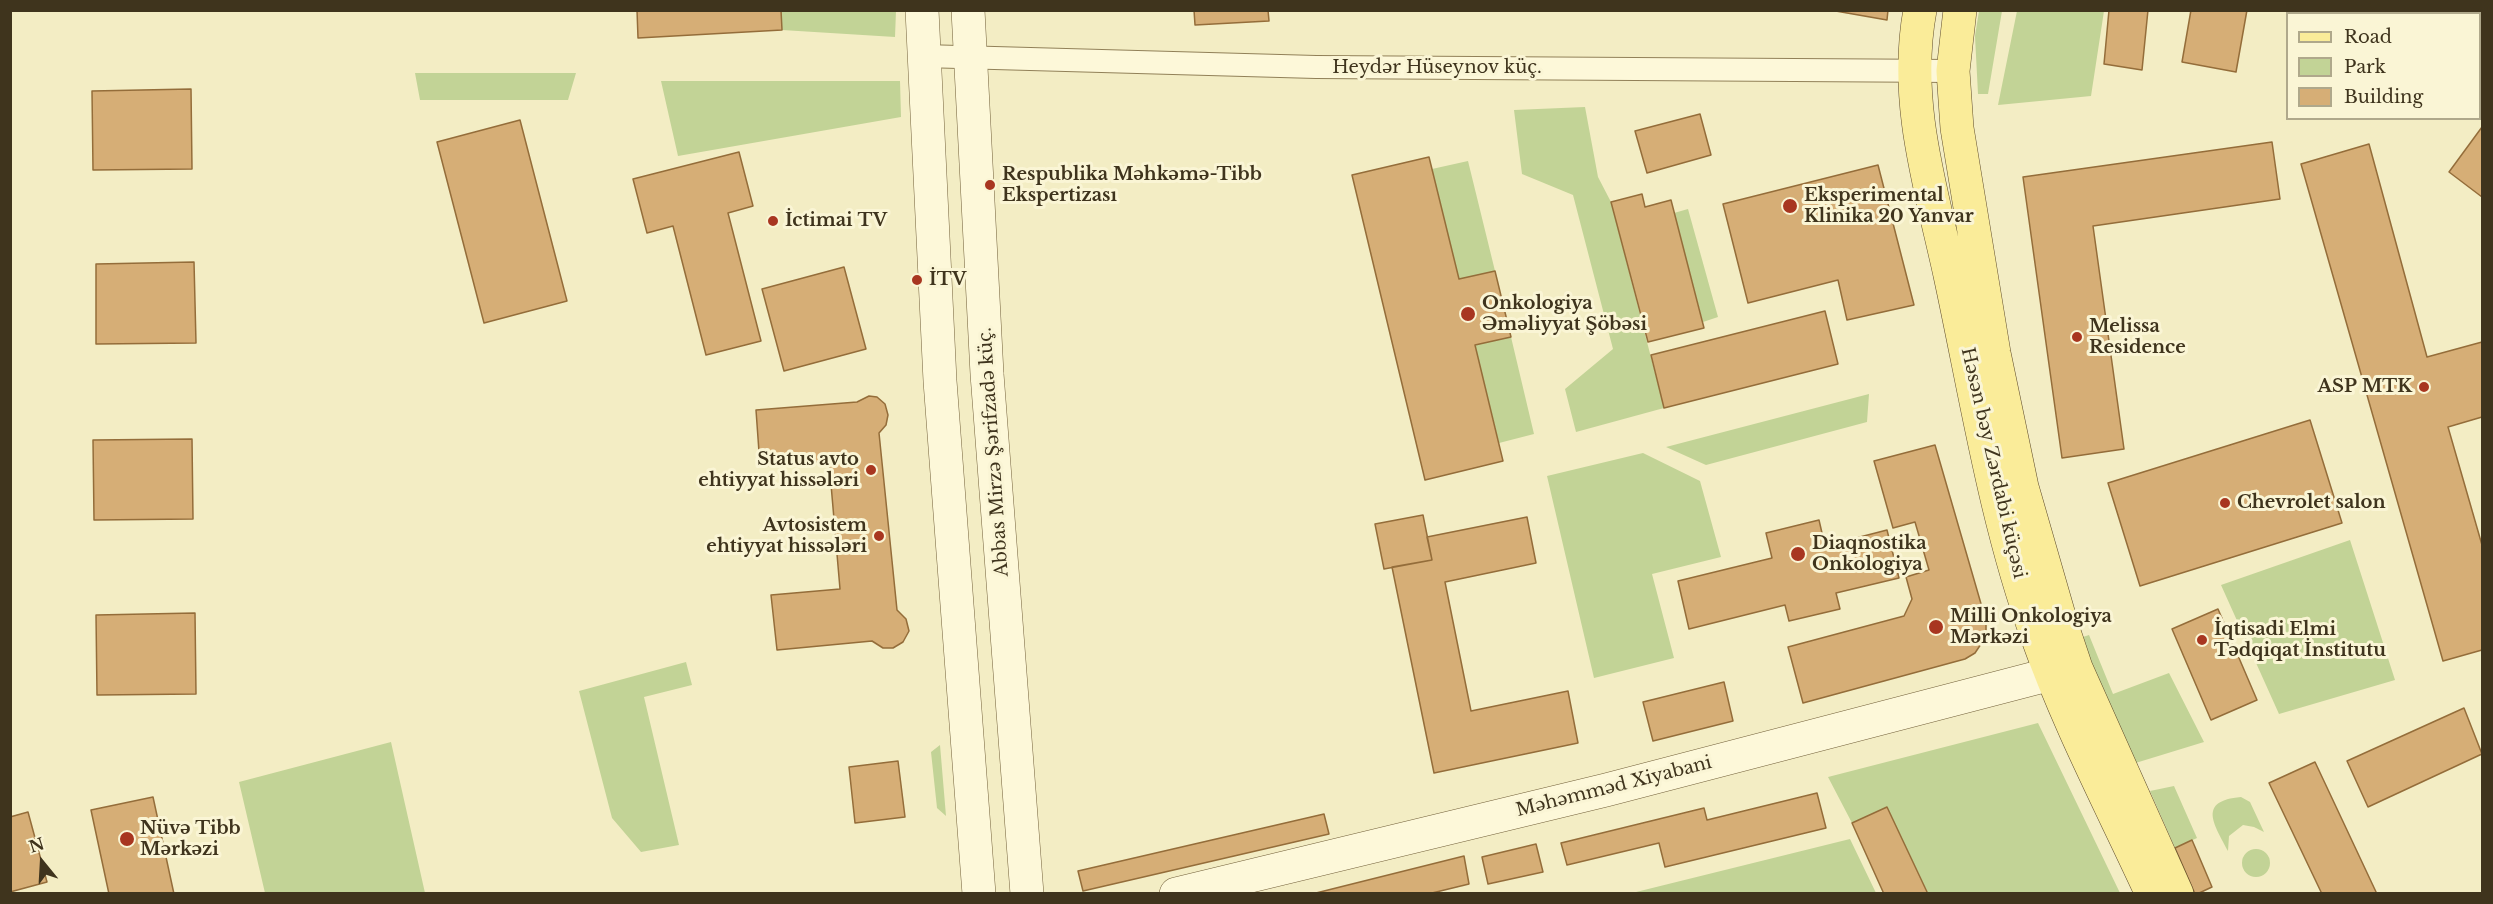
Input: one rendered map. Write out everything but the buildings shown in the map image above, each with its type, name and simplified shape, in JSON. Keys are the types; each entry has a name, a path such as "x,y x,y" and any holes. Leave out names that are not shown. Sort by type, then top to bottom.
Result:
{"main road":[{"path":"922,10 922,56 940,381 979,894"},
{"name":"Abbas Mirzə Şərifzadə küç.","path":"968,10 987,374 1027,894"},
{"path":"1919,20 1958,22"},
{"name":"Həsən bəy Zərdabi küçəsi","path":"1919,20 1913,71 1918,128 1985,442 2011,549 2036,634 2051,674 2152,894"},
{"name":"Həsən bəy Zərdabi küçəsi","path":"1958,22 1953,71 1957,128 2006,417 2036,541 2076,668 2177,894"},
{"name":"Məhəmməd Xiyabani","path":"1176,894 1617,787 2051,674"}],"street":[{"name":"Heydər Hüseynov küç.","path":"922,56 1316,67 1953,71"}],"green space":[{"path":"781,11 896,11 895,37 782,30"},
{"path":"1979,11 2002,11 1988,94 1978,94 1975,36"},
{"path":"2017,11 2104,11 2091,96 1998,105"},
{"path":"415,73 576,73 568,100 420,100"},
{"path":"661,81 900,81 901,117 678,156"},
{"path":"1585,107 1598,177 1611,202 1664,408 1576,432 1565,389 1613,349 1573,195 1522,174 1514,110"},
{"path":"1468,161 1495,271 1459,279 1432,169"},
{"path":"1688,209 1718,317 1703,322 1674,213"},
{"path":"1511,337 1534,434 1499,443 1475,345"},
{"path":"1869,394 1867,422 1706,465 1666,447"},
{"path":"1643,453 1700,481 1721,557 1652,574 1674,658 1594,678 1547,476"},
{"path":"2350,540 2395,680 2279,714 2221,585"},
{"path":"2089,635 2113,694 2169,673 2204,742 2129,765 2077,639"},
{"path":"686,662 692,685 644,697 679,845 641,852 612,818 579,691"},
{"path":"2038,723 2120,893 1928,893 1887,807 1852,823 1828,777"},
{"path":"391,742 425,893 265,893 239,782"},
{"path":"940,745 946,816 937,808 931,752"},
{"path":"2174,786 2197,838 2175,848 2150,791"},
{"path":"2241,797 2250,802 2264,832 2243,825 2229,836 2228,851 2214,823 2214,809 2218,803 2227,799"},
{"path":"1850,839 1876,893 1632,893"},
{"path":"2256,849 2266,853 2270,863 2266,873 2256,877 2246,873 2242,863 2246,853"}],"place":[{"name":"Respublika Məhkəmə-Tibb Ekspertizası","path":"990,185"},
{"name":"Eksperimental Klinika 20 Yanvar","path":"1790,206"},
{"name":"İctimai TV","path":"773,221"},
{"name":"İTV","path":"917,280"},
{"name":"Onkologiya Əməliyyat Şöbəsi","path":"1468,314"},
{"name":"Melissa Residence","path":"2077,337"},
{"name":"ASP MTK","path":"2424,387"},
{"name":"Status avto ehtiyyat hissələri","path":"871,470"},
{"name":"Chevrolet salon","path":"2225,503"},
{"name":"Avtosistem ehtiyyat hissələri","path":"879,536"},
{"name":"Diaqnostika Onkologiya","path":"1798,554"},
{"name":"Milli Onkologiya Mərkəzi","path":"1936,627"},
{"name":"İqtisadi Elmi Tədqiqat İnstitutu","path":"2202,640"},
{"name":"Nüvə Tibb Mərkəzi","path":"127,839"}]}
